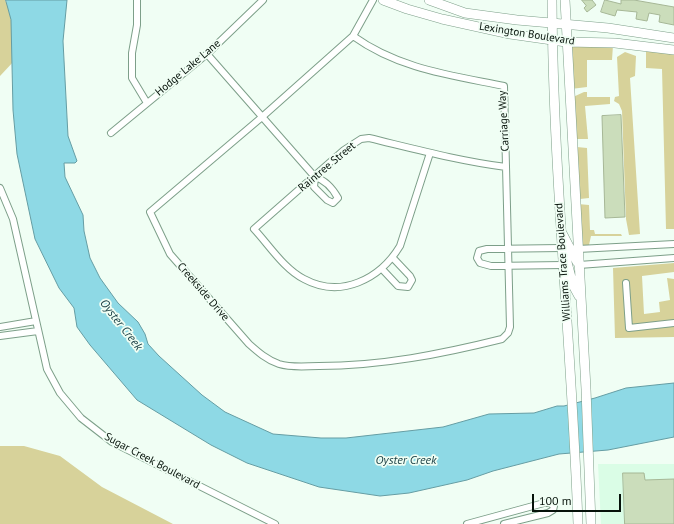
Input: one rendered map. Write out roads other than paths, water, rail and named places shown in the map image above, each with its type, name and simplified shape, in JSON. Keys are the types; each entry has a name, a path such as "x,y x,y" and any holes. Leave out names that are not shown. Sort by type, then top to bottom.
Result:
{"main road":[{"name":"Lexington Boulevard","path":"383,0 407,10 442,19 551,40 566,42 615,43 674,50"},
{"name":"Lexington Boulevard","path":"429,0 465,13 608,28 674,38"},
{"name":"Williams Trace Boulevard","path":"552,0 551,40 555,143 562,265 573,391 578,524"},
{"name":"Williams Trace Boulevard","path":"565,0 566,42 586,389 591,524"},
{"path":"555,143 572,143"},
{"path":"560,230 579,265"},
{"path":"561,248 571,272 573,285 581,299"}],"street":[{"path":"137,0 137,25 132,53 132,78 147,103"},
{"name":"Hodge Lake Lane","path":"111,133 206,54 263,0"},
{"name":"Creekside Drive","path":"373,0 353,36 262,117 150,212 170,254 249,344 270,360 280,364 295,366 333,366 421,357 502,338 508,333 510,327 510,266"},
{"name":"Carriage Way","path":"353,36 381,54 424,69 504,86 510,266"},
{"path":"206,54 315,177 322,179 336,193 338,198 337,200 333,203 327,200 314,187 315,177"},
{"name":"Raintree Street","path":"382,269 350,286 336,287 317,284 304,279 292,271 254,229 344,150 361,139 369,138 466,162 506,167"},
{"path":"392,258 410,276 412,280 408,287 398,286 382,269 392,258 406,232 430,153"},
{"name":"Sugar Creek Boulevard","path":"0,188 2,196 13,219 47,369 60,393 81,418 112,442 275,524"},
{"path":"578,249 674,244"},
{"path":"561,248 509,248 482,250 479,251 476,258 483,265 562,265"},
{"path":"579,265 674,258"},
{"path":"626,283 629,328 674,323"},
{"path":"0,327 36,321"},
{"path":"0,336 38,331"},
{"path":"468,524 544,502 550,503 554,506 553,510 548,513 522,522 504,524"},
{"path":"519,509 522,522"}],"water":[{"name":"Oyster Creek","path":"6,0 67,0 63,41 68,136 77,161 75,163 64,163 65,177 83,215 84,231 90,258 100,278 118,303 138,322 145,334 148,344 202,395 225,412 273,434 321,438 346,438 443,427 489,414 534,413 557,406 564,406 595,398 626,388 674,383 674,437 608,450 559,454 493,471 467,480 409,493 380,496 319,487 247,463 211,445 137,400 90,345 77,327 74,308 59,288 35,239 17,154 13,110 11,20"}]}
